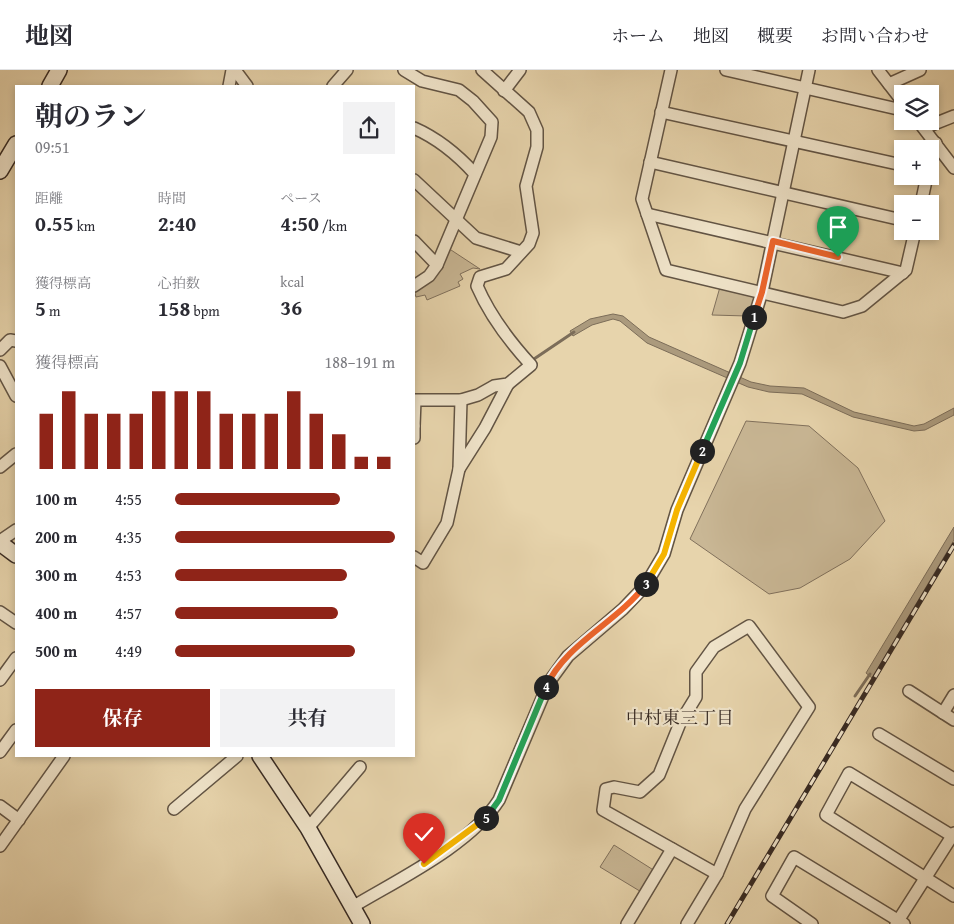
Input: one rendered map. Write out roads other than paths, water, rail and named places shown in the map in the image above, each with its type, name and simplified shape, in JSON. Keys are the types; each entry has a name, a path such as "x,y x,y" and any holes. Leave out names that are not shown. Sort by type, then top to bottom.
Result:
{"street":[{"path":"51,85 59,70"},
{"path":"229,85 233,70"},
{"path":"233,70 246,85"},
{"path":"339,84 347,70"},
{"path":"404,70 422,81 458,90 473,101 492,122 491,137 437,265 428,276 415,285"},
{"path":"459,469 485,428 508,384 531,365 511,344 494,319 477,286 480,277 506,269 529,244 533,233 526,186 537,147 537,130 529,112 482,70"},
{"path":"504,91 520,70"},
{"path":"671,70 642,199 666,270 843,312 862,306 906,270 913,240"},
{"path":"726,70 805,86 894,108"},
{"path":"354,906 424,864 466,835 489,815 499,800 549,682 568,656 623,609 645,586 664,554 677,510 740,363 762,292 809,70"},
{"path":"878,70 894,91"},
{"path":"889,84 920,70"},
{"path":"661,112 894,163"},
{"path":"939,120 954,116"},
{"path":"415,128 431,135 448,147 475,174"},
{"path":"925,130 934,140"},
{"path":"8,165 15,147"},
{"path":"939,147 954,168"},
{"path":"650,162 894,218"},
{"path":"415,181 476,238 521,252"},
{"path":"647,214 773,241 903,273"},
{"path":"415,242 437,265"},
{"path":"0,350 10,340 15,341"},
{"path":"0,366 15,394"},
{"path":"415,400 461,400 478,395 494,386 508,384"},
{"path":"415,558 424,563 447,523 459,469 461,400"},
{"path":"0,467 15,455"},
{"path":"15,531 0,542 15,554"},
{"path":"0,612 15,622"},
{"path":"686,924 717,874 745,809 809,707 748,626 714,646 696,672 696,697 680,723 659,775 640,792 614,787 606,789 603,810 717,874"},
{"path":"0,680 15,659"},
{"path":"909,691 954,720"},
{"path":"943,714 954,695"},
{"path":"0,752 15,731"},
{"path":"879,734 954,780"},
{"path":"0,846 63,757"},
{"path":"174,809 236,757"},
{"path":"261,757 308,828 354,906 362,924"},
{"path":"308,828 360,767"},
{"path":"812,924 772,896 794,857 900,923 925,878 953,835 849,773 826,815 925,878 954,896"},
{"path":"0,806 19,820"},
{"path":"627,924 672,849"}],"waterway":[{"path":"531,361 574,332"},
{"path":"855,696 870,674"}],"railway":[{"path":"727,924 954,545"}],"district":[{"name":"中村東三丁目","path":"680,717"}]}
